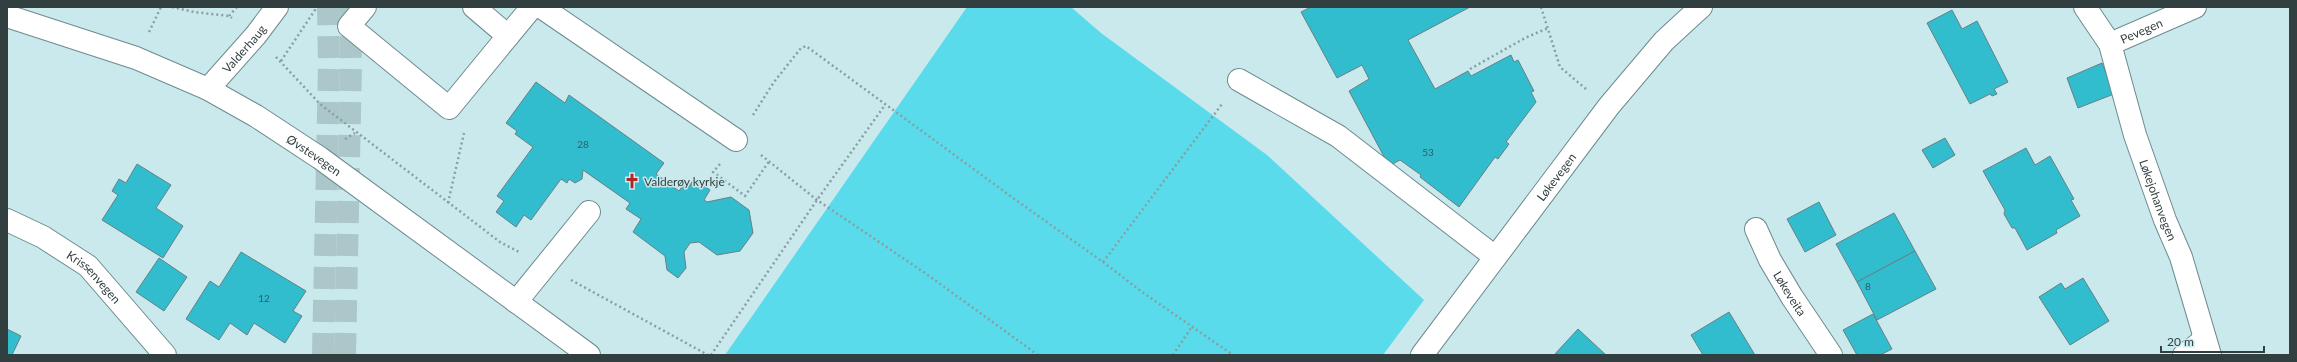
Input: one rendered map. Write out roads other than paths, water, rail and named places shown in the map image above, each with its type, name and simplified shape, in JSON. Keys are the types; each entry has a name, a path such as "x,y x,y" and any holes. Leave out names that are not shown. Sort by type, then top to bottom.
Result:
{"street":[{"name":"Valderhaug","path":"208,89 256,35 277,7"},
{"path":"364,7 349,26 449,108 532,7"},
{"path":"474,7 508,36"},
{"path":"541,7 736,140"},
{"name":"Løkevegen","path":"1422,355 1609,106 1664,41 1700,7"},
{"name":"Løkejohanvegen","path":"2085,7 2110,44 2135,135 2165,220 2181,257 2201,318 2207,346"},
{"name":"Pevegen","path":"2110,44 2195,7"},
{"name":"Øvstevegen","path":"7,16 136,58 208,89 256,116 320,158 588,355"},
{"path":"1239,80 1338,136 1495,257"},
{"path":"516,302 589,212"},
{"name":"Krissenvegen","path":"13,223 43,237 88,266 164,355"},
{"name":"Løkeveita","path":"1756,229 1770,260 1792,298 1831,355"},
{"path":"2184,355 2200,343 2207,346"}],"tunnel":[{"path":"323,355 329,65 328,7"},
{"path":"345,355 351,65 350,7"}],"place":[{"name":"Valderøy kyrkje","path":"632,181"}]}
